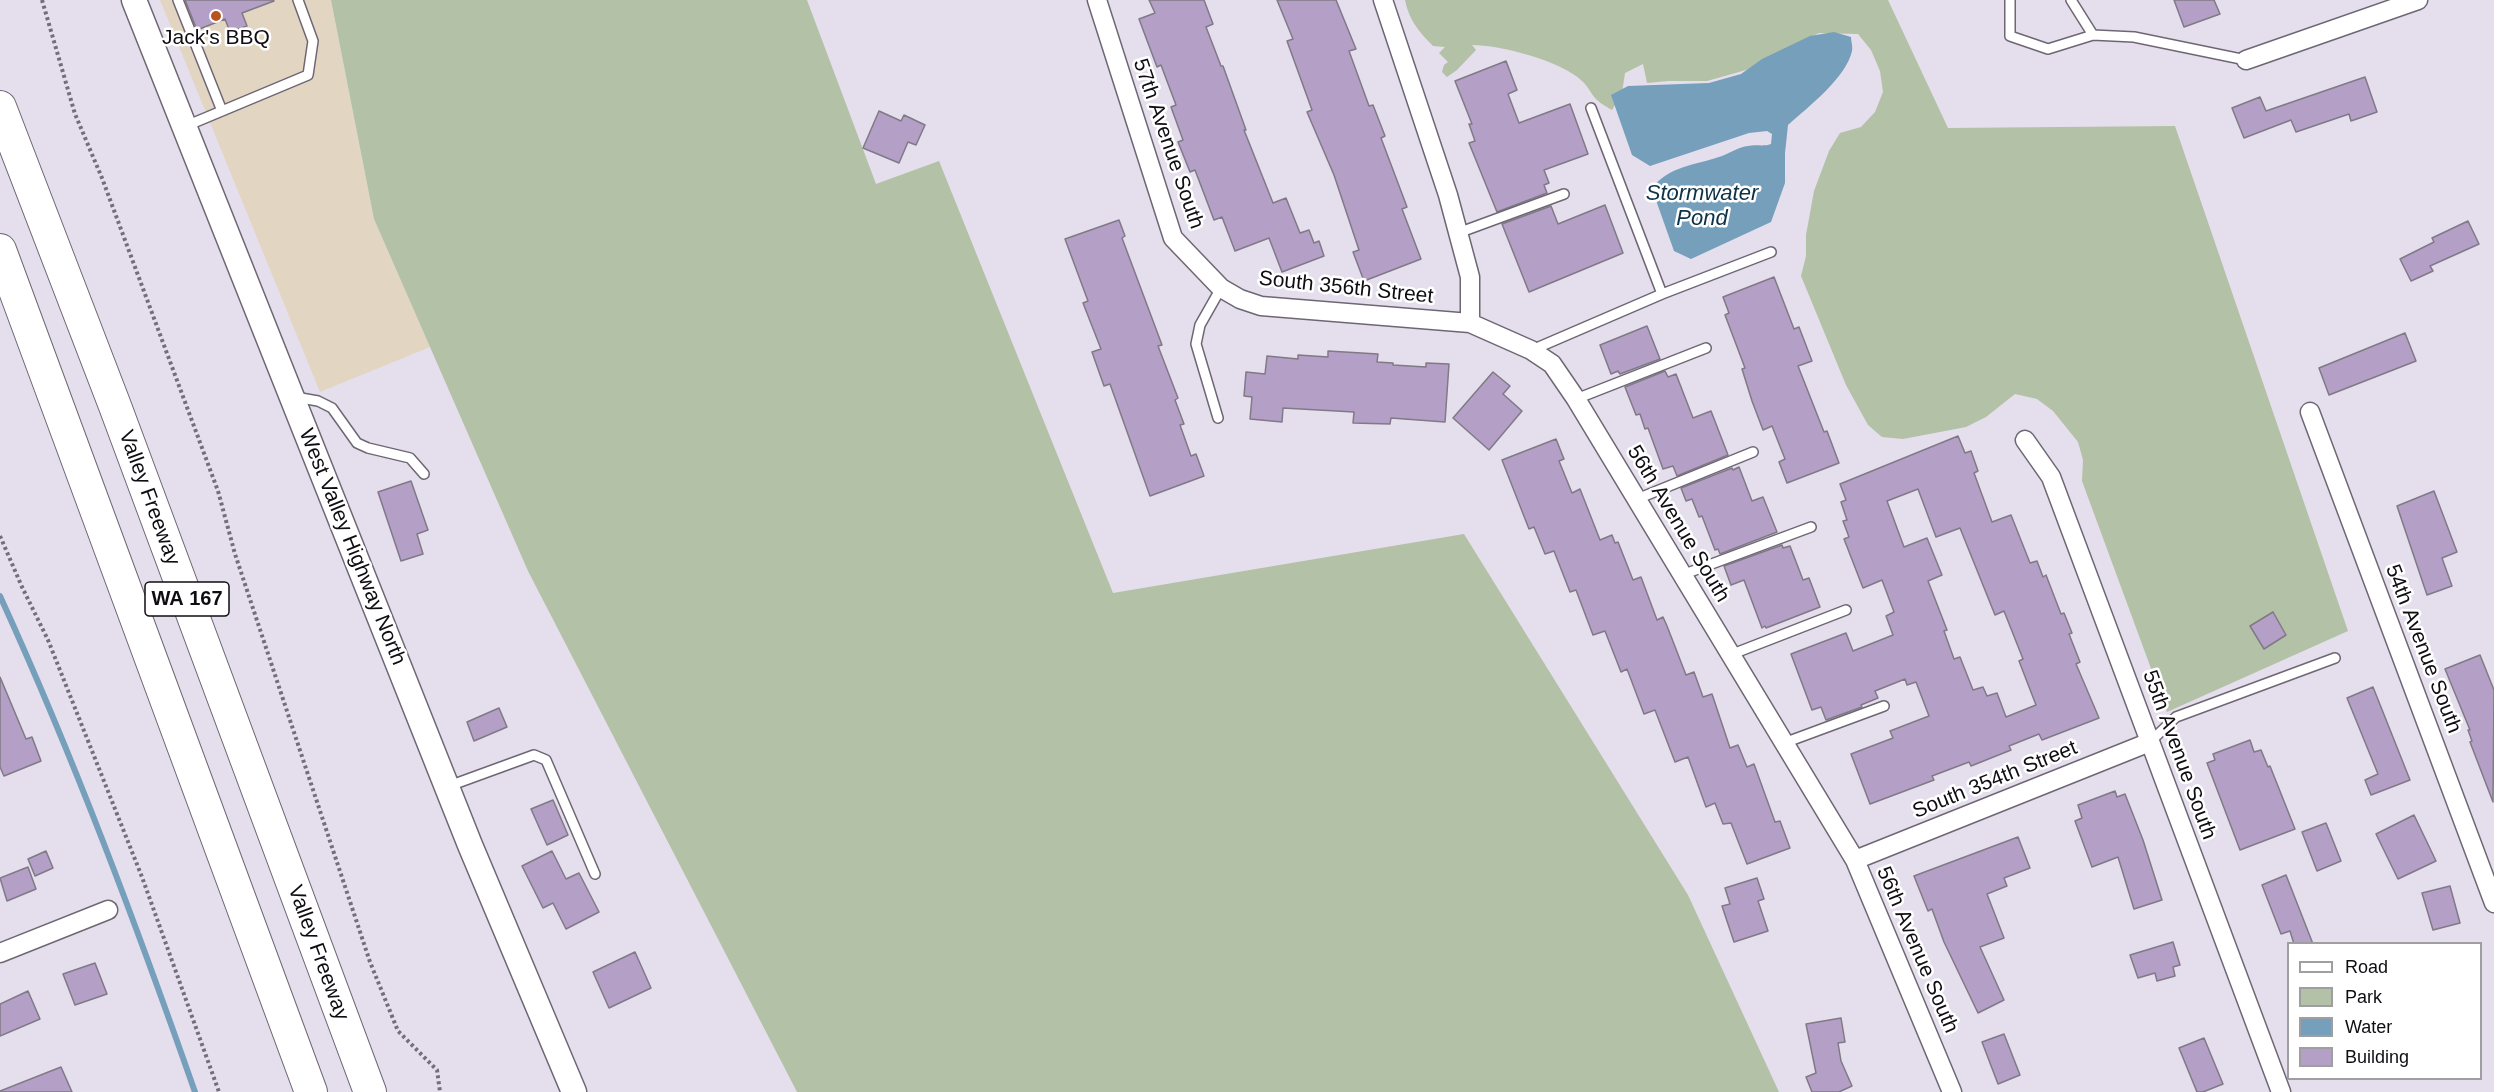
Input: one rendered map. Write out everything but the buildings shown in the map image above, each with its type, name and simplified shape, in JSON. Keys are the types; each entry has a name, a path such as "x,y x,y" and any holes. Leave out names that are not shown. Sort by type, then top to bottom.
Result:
{"highway":[{"name":"Valley Freeway","path":"0,107 115,406 370,1092"},
{"name":"WA 167","path":"0,250 311,1092"}],"main road":[{"name":"West Valley Highway North","path":"134,0 446,786 574,1092"}],"street":[{"name":"57th Avenue South","path":"1097,0 1173,238 1221,288"},
{"path":"1383,0 1448,195 1470,278 1470,323"},
{"path":"2246,60 2418,0"},
{"name":"South 356th Street","path":"1221,288 1240,299 1261,306 1470,323"},
{"name":"56th Avenue South","path":"1470,323 1532,350 1552,364 1576,399 1855,860 1952,1092"},
{"name":"54th Avenue South","path":"2310,412 2494,903"},
{"name":"55th Avenue South","path":"2025,440 2051,477 2281,1092"},
{"name":"South 354th Street","path":"1855,860 2151,742"},
{"path":"0,953 108,910"}],"lane":[{"path":"178,0 222,111"},
{"path":"185,126 308,75 314,41 298,0"},
{"path":"2010,0 2010,36 2048,49 2093,36 2134,37 2246,60"},
{"path":"2071,0 2093,36"},
{"path":"1591,108 1662,294"},
{"path":"1458,233 1564,194"},
{"path":"1532,350 1662,294 1771,252"},
{"path":"1218,418 1196,344 1200,325 1221,288"},
{"path":"1576,399 1706,348"},
{"path":"292,397 318,401 332,408 357,443 368,448 410,458 424,474"},
{"path":"1636,499 1754,452"},
{"path":"1682,574 1811,527"},
{"path":"1730,655 1846,610"},
{"path":"2151,742 2162,728 2176,717 2335,658"},
{"path":"1784,743 1884,706"},
{"path":"446,786 534,755 546,760 595,874"}],"path":[{"path":"42,0 75,114 102,178 218,492 235,554 370,962 398,1031 436,1070 440,1092"},
{"path":"0,536 21,587 48,640 142,877 219,1092"}],"shaded area":[{"path":"160,0 331,0 374,219 430,347 320,392"}],"green space":[{"path":"331,0 807,0 876,184 939,161 1113,593 1464,534 1688,895 1779,1092 797,1092 528,571 374,219"},
{"path":"1405,0 1888,0 1948,128 2175,126 2348,631 2167,712 2082,481 2083,460 2078,442 2053,411 2037,399 2015,394 1986,417 1966,427 1903,439 1882,437 1868,425 1846,385 1801,276 1806,256 1806,235 1814,191 1829,151 1840,133 1861,127 1875,112 1883,92 1880,71 1871,50 1858,34 1819,33 1746,70 1707,81 1647,83 1643,64 1625,73 1622,93 1612,110 1596,99 1586,85 1573,74 1546,61 1514,51 1472,45 1476,50 1447,77 1442,72 1444,65 1448,62 1439,53 1445,47 1433,46 1423,36 1412,20"}],"water":[{"name":"Stormwater Pond","path":"1834,32 1851,37 1852,51 1834,82 1788,125 1785,183 1771,222 1691,259 1674,251 1652,189 1658,181 1683,167 1741,148 1771,144 1772,134 1767,131 1749,133 1650,166 1632,155 1611,95 1628,86 1709,83 1741,74 1762,59 1810,36"}],"waterway":[{"path":"0,596 103,842 195,1092"}],"place":[{"name":"Jack's BBQ","path":"216,16"}]}
